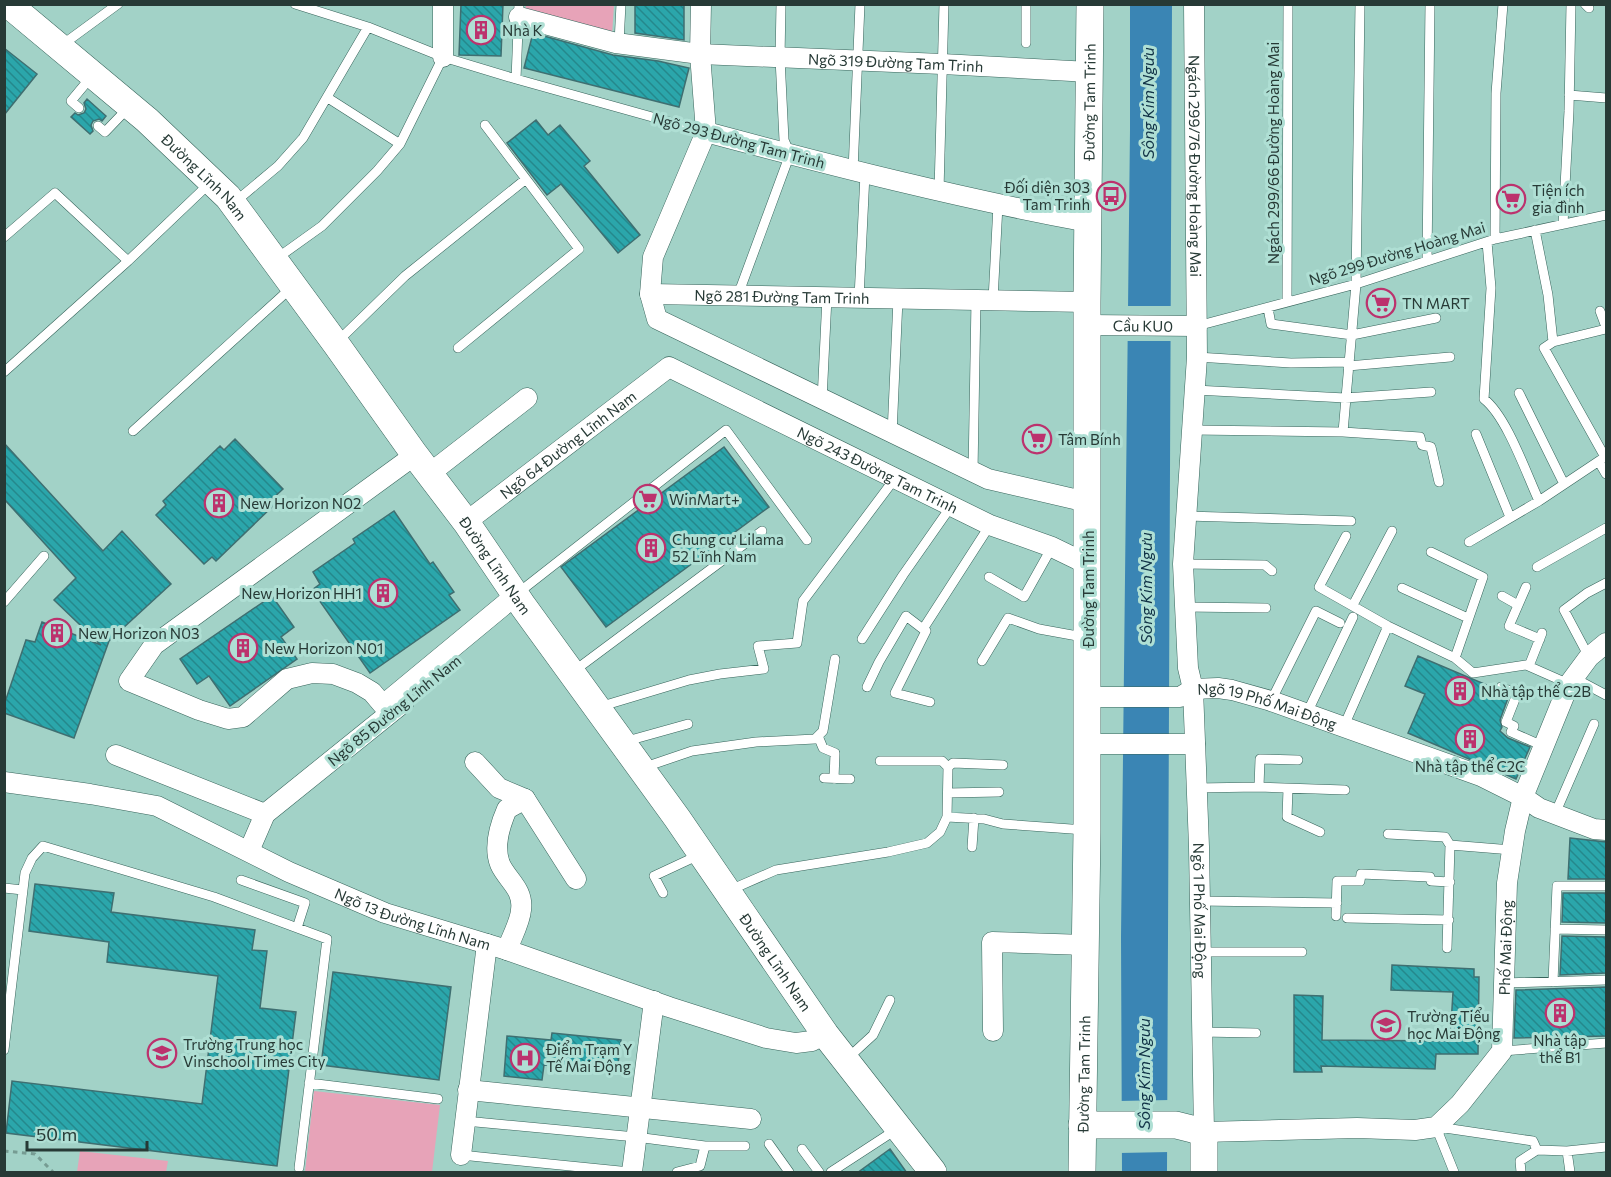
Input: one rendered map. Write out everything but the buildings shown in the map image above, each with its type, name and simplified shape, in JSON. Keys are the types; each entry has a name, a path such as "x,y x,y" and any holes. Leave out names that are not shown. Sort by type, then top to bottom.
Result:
{"main road":[{"name":"Đường Lĩnh Nam","path":"8,4 130,106 212,181 232,204 466,522 641,768 825,1034 933,1173"},
{"name":"Đường Tam Trinh","path":"1082,1173 1093,1125 1086,945 1087,831 1097,744 1099,697 1088,638 1087,502 1095,318 1088,222 1090,4"},
{"path":"1093,1125 1176,1125 1204,1132 1204,1173"}],"street":[{"path":"443,4 443,57"},
{"path":"701,4 700,54 706,132 653,257 650,294 657,319 988,479 1087,502"},
{"name":"Ngách 299/76 Đường Hoàng Mai","path":"1194,4 1197,326 1195,390"},
{"name":"Ngõ 319 Đường Tam Trinh","path":"519,11 619,43 700,54 1090,72"},
{"name":"Ngõ 293 Đường Tam Trinh","path":"706,132 998,205 1088,222"},
{"name":"Ngõ 281 Đường Tam Trinh","path":"650,294 985,300 1095,318"},
{"name":"Cầu KU0","path":"1095,318 1197,326"},
{"name":"Ngõ 243 Đường Tam Trinh","path":"669,367 990,525 1052,547 1088,564"},
{"name":"Ngõ 64 Đường Lĩnh Nam","path":"466,522 669,367"},
{"name":"Ngõ 19 Phố Mai Động","path":"1195,390 1183,564 1188,668 1193,689 1218,688 1271,701 1481,776 1523,797 1539,808 1594,829 1606,830"},
{"path":"520,600 383,705 372,692 357,683 333,674 312,673 287,679 243,717 228,719 199,710 129,681 154,645 422,465 527,398"},
{"name":"Ngõ 85 Đường Lĩnh Nam","path":"249,851 265,814 520,600"},
{"name":"Phố Mai Động","path":"1502,1051 1507,883 1523,797 1571,681 1589,657 1606,643"},
{"path":"1099,697 1180,697 1193,689"},
{"name":"Ngõ 1 Phố Mai Động","path":"1193,689 1204,1132"},
{"path":"1097,744 1195,744"},
{"path":"116,755 265,814"},
{"path":"475,762 499,788 525,799 576,879"},
{"name":"Ngõ 13 Đường Lĩnh Nam","path":"4,782 156,806 289,872 385,913 507,950 766,1038 796,1043 812,1041 825,1034"},
{"path":"507,950 522,912 517,889 500,865 497,846 507,809 525,799"},
{"path":"993,1031 993,942 1086,945"},
{"path":"461,1155 487,944"},
{"path":"631,1173 654,1001"},
{"path":"1204,1132 1357,1128 1415,1130 1436,1127 1460,1104 1502,1051"},
{"path":"468,1090 751,1119"}],"lane":[{"path":"60,47 118,4"},
{"path":"619,43 621,4"},
{"path":"738,295 790,154 784,140 780,58 781,4"},
{"path":"859,298 860,4"},
{"path":"939,191 944,4"},
{"path":"1026,4 1026,43"},
{"name":"Ngách 299/66 Đường Hoàng Mai","path":"1287,302 1288,4"},
{"path":"1343,432 1356,284 1360,4"},
{"path":"1427,261 1430,4"},
{"path":"1503,4 1496,93 1491,288 1484,399 1491,404 1506,429 1539,501"},
{"path":"1563,224 1571,4"},
{"name":"Ngõ 293 Đường Tam Trinh","path":"292,5 368,27 443,57 706,132"},
{"path":"516,79 519,11"},
{"path":"232,204 278,166 303,138 368,27"},
{"path":"274,261 322,226 377,171 400,144 443,57"},
{"path":"79,108 71,101 93,75"},
{"path":"1569,95 1606,98"},
{"path":"328,98 400,144"},
{"path":"98,126 105,132 130,106"},
{"path":"458,348 579,249 485,125"},
{"path":"336,344 405,276 526,179"},
{"path":"4,372 128,261 212,181"},
{"path":"4,237 55,193 128,261"},
{"path":"974,472 985,300 998,205"},
{"name":"Ngõ 299 Đường Hoàng Mai","path":"1197,326 1356,284 1491,241 1606,215"},
{"path":"1535,230 1548,295 1553,342"},
{"path":"133,431 293,286"},
{"path":"822,400 827,297"},
{"path":"892,434 898,298"},
{"path":"1268,308 1271,324 1352,335 1436,318"},
{"path":"1600,311 1606,328 1553,342 1544,348 1559,372 1602,460 1606,474"},
{"path":"1197,357 1348,364 1450,357"},
{"path":"1195,390 1345,398 1431,392"},
{"path":"1519,393 1564,484"},
{"path":"520,600 726,429 807,540"},
{"path":"1193,430 1343,432 1420,437 1422,445 1431,447 1439,482"},
{"path":"1476,434 1510,517"},
{"path":"1469,542 1539,501 1602,460"},
{"path":"598,708 689,680 764,669 758,646 797,643 803,601 896,477"},
{"path":"862,639 952,505"},
{"path":"1186,516 1351,522"},
{"path":"923,629 990,525"},
{"path":"1537,567 1606,528"},
{"path":"572,672 762,531"},
{"path":"1353,605 1392,531"},
{"path":"1346,536 1318,587 1388,626 1455,658 1473,673 1529,666 1606,695"},
{"path":"989,578 1024,597 1052,547"},
{"path":"1431,552 1483,577 1455,658"},
{"path":"4,602 44,556"},
{"path":"1183,564 1265,564 1272,571"},
{"path":"1589,657 1564,610 1587,593 1606,583"},
{"path":"1526,587 1509,626 1541,636 1529,666"},
{"path":"1402,588 1468,618"},
{"path":"1502,596 1518,605"},
{"path":"1184,607 1266,608"},
{"path":"1271,701 1316,611 1340,624"},
{"path":"867,687 906,616 926,631 895,693 930,702"},
{"path":"1306,713 1353,617"},
{"path":"982,661 1008,618 1040,629 1088,638"},
{"path":"1344,726 1388,626"},
{"path":"641,768 692,751 756,742 815,739 823,731 835,658"},
{"path":"1501,687 1518,692 1506,722 1514,726 1511,732 1544,746"},
{"path":"622,742 688,724"},
{"path":"1555,814 1594,724"},
{"path":"818,736 823,748 835,753 834,779"},
{"path":"1259,787 1260,759 1298,760"},
{"path":"727,891 776,870 888,852 927,843 940,832 947,817 948,767 942,761 880,761"},
{"path":"948,767 952,763 1002,765"},
{"path":"824,778 850,779"},
{"path":"1197,788 1259,787 1345,790"},
{"path":"1288,789 1287,818 1320,832"},
{"path":"948,793 999,792"},
{"path":"947,817 1087,831"},
{"path":"972,847 974,818"},
{"path":"1388,834 1445,837 1450,845 1447,948"},
{"path":"1450,845 1512,850"},
{"path":"4,1050 25,873 32,858 43,846 214,897 327,939 299,1168"},
{"path":"663,893 654,876 700,854"},
{"path":"1449,920 1342,917 1337,903 1337,881 1360,881 1361,873 1430,877 1431,881 1450,882"},
{"path":"241,880 305,903 297,928"},
{"path":"1553,982 1557,886 1606,886"},
{"path":"4,888 22,890"},
{"path":"1199,901 1337,903"},
{"path":"1555,929 1606,930"},
{"path":"1200,952 1302,952"},
{"path":"1505,983 1606,980"},
{"path":"846,1059 860,1049 873,1035 890,1000"},
{"path":"1201,1032 1256,1033"},
{"path":"1502,1051 1606,1043"},
{"path":"309,1083 438,1099"},
{"path":"465,1122 636,1137 705,1146 744,1146"},
{"path":"831,1173 899,1127"},
{"path":"1454,1173 1436,1127 1533,1141 1537,1150"},
{"path":"769,1144 789,1173"},
{"path":"677,1173 700,1166 705,1146"},
{"path":"1521,1173 1520,1161 1537,1150 1567,1151 1606,1148"},
{"path":"802,1149 819,1173"},
{"path":"1567,1151 1570,1173"},
{"path":"461,1155 631,1173"}],"path":[{"path":"4,1151 35,1154 53,1173"}],"shaded area":[{"path":"526,5 614,5 612,35 525,12"},
{"path":"314,1091 440,1105 432,1172 305,1172"},
{"path":"80,1151 168,1161 166,1172 77,1172"}],"water":[{"name":"Sông Kim Ngưu","path":"1172,4 1167,1172 1122,1172 1121,937 1130,5"}],"pier":[{"path":"1125,306 1173,306 1173,341 1125,341"},
{"path":"1170,1100 1170,1152 1119,1153 1119,1101"}],"place":[{"name":"Nhà K","path":"481,30"},
{"name":"Đối diện 303 Tam Trinh","path":"1111,196"},
{"name":"Tiện ích gia đình","path":"1511,199"},
{"name":"TN MART","path":"1381,303"},
{"name":"Tâm Bính","path":"1037,439"},
{"name":"WinMart+","path":"648,499"},
{"name":"New Horizon N02","path":"219,503"},
{"name":"Chung cư Lilama 52 Lĩnh Nam","path":"651,548"},
{"name":"New Horizon HH1","path":"383,593"},
{"name":"New Horizon N03","path":"57,633"},
{"name":"New Horizon N01","path":"243,648"},
{"name":"Nhà tập thể C2B","path":"1460,691"},
{"name":"Nhà tập thể C2C","path":"1470,739"},
{"name":"Nhà tập thể B1","path":"1560,1013"},
{"name":"Trường Tiểu học Mai Động","path":"1386,1025"},
{"name":"Trường Trung học Vinschool Times City","path":"162,1053"},
{"name":"Điểm Trạm Y Tế Mai Động","path":"525,1058"}]}
